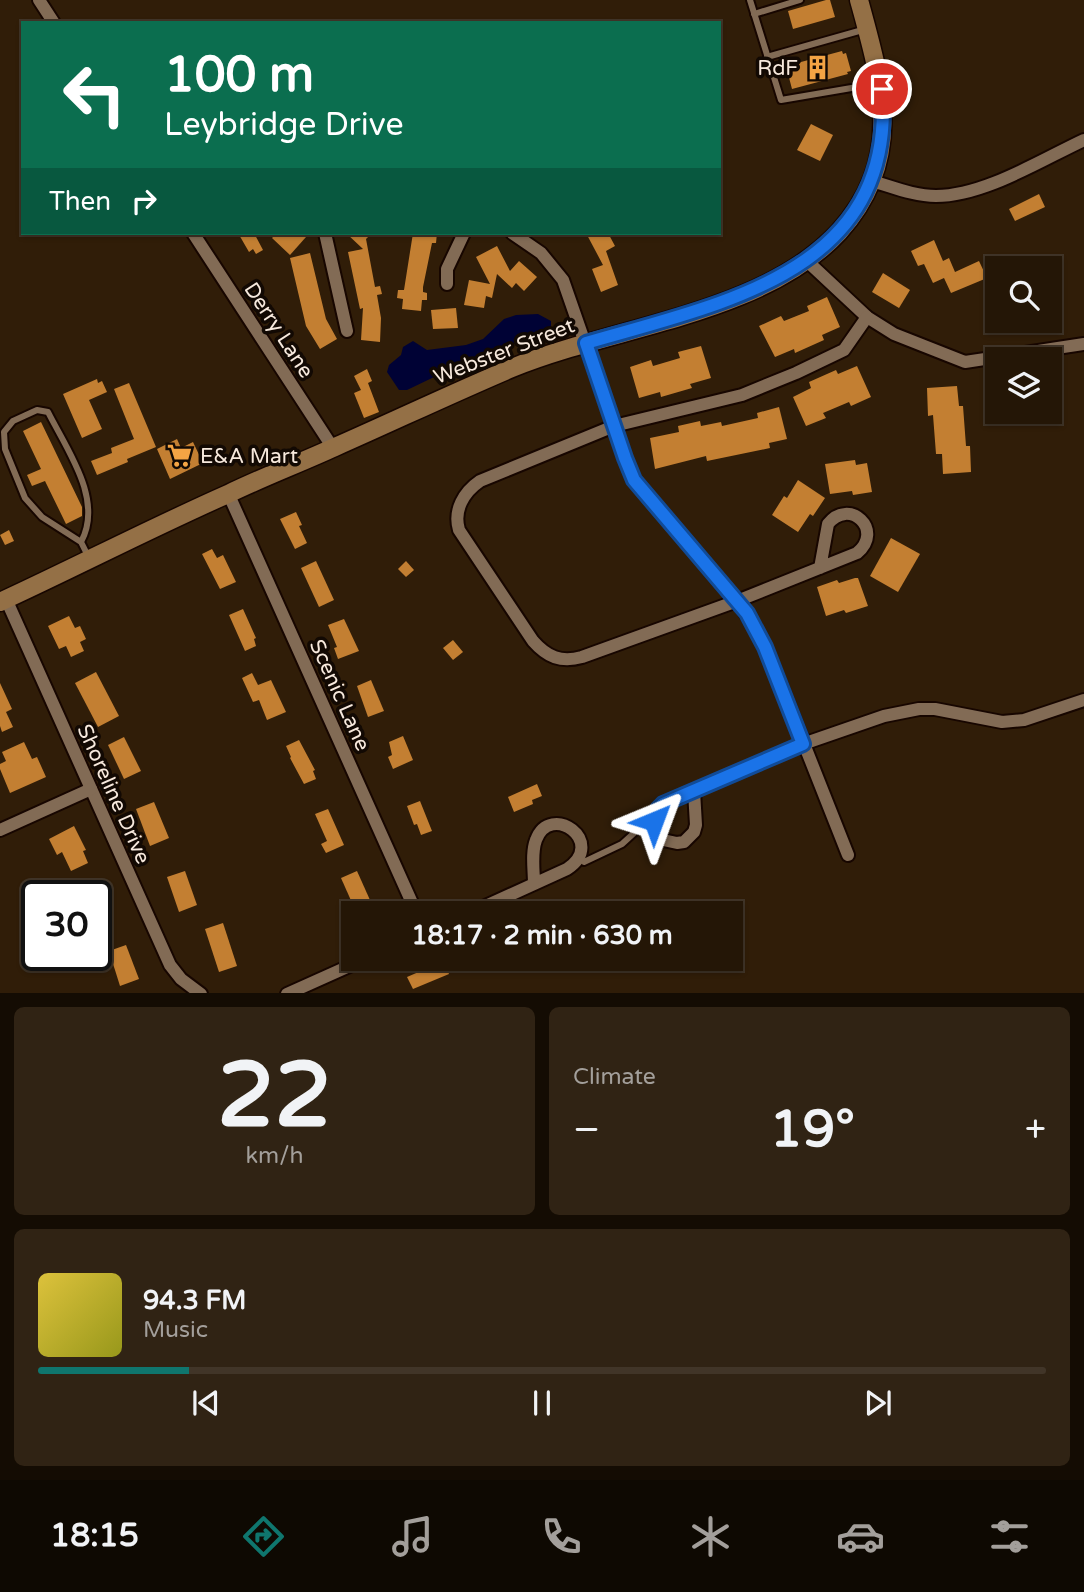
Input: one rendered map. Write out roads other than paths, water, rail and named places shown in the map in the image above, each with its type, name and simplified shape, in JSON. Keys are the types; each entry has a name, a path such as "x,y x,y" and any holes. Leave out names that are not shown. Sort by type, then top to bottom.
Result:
{"main road":[{"name":"Webster Street","path":"3,600 229,493 515,367 726,301 762,286 807,261 839,232 872,181 883,129 881,83 859,0"}],"street":[{"path":"39,0 53,21"},
{"path":"872,181 911,193 961,195 986,186 1084,139"},
{"name":"Derry Lane","path":"198,235 333,449"},
{"path":"325,235 347,331"},
{"path":"447,285 447,269 463,235"},
{"path":"515,235 541,253 554,266 571,298 628,468 641,489 747,613 765,647 848,855"},
{"path":"807,261 867,317 894,334 965,362 1084,345"},
{"path":"820,568 828,524 832,519 844,514 857,516 868,535 863,548 857,553 820,568 737,601 575,659 554,658 542,651 533,640 459,530 458,511 466,493 480,481 614,426 742,395 796,373 844,350 867,317"},
{"name":"Scenic Lane","path":"229,493 411,901"},
{"name":"Shoreline Drive","path":"3,600 170,965 181,979 201,993"},
{"path":"694,791 696,825 690,838 677,844 670,843 658,835 654,821 663,804 803,744 884,716 919,709 935,709 1002,722 1024,720 1084,700"},
{"path":"0,830 90,789"},
{"path":"496,901 534,884 567,869 579,858 581,843 574,830 560,824 546,827 536,839 534,884"},
{"path":"287,993 341,969"}],"lane":[{"path":"750,0 781,100 881,83"},
{"path":"754,14 800,0"},
{"path":"767,57 867,29"},
{"path":"81,542 88,530 90,511 81,479 48,412 37,410 13,421 4,432 5,449 26,498 42,517 81,542 90,559"},
{"path":"579,858 584,862 614,849 645,823 654,821"}],"place":[{"name":"RdF","path":"818,68"},
{"name":"E&A Mart","path":"180,456"}]}
